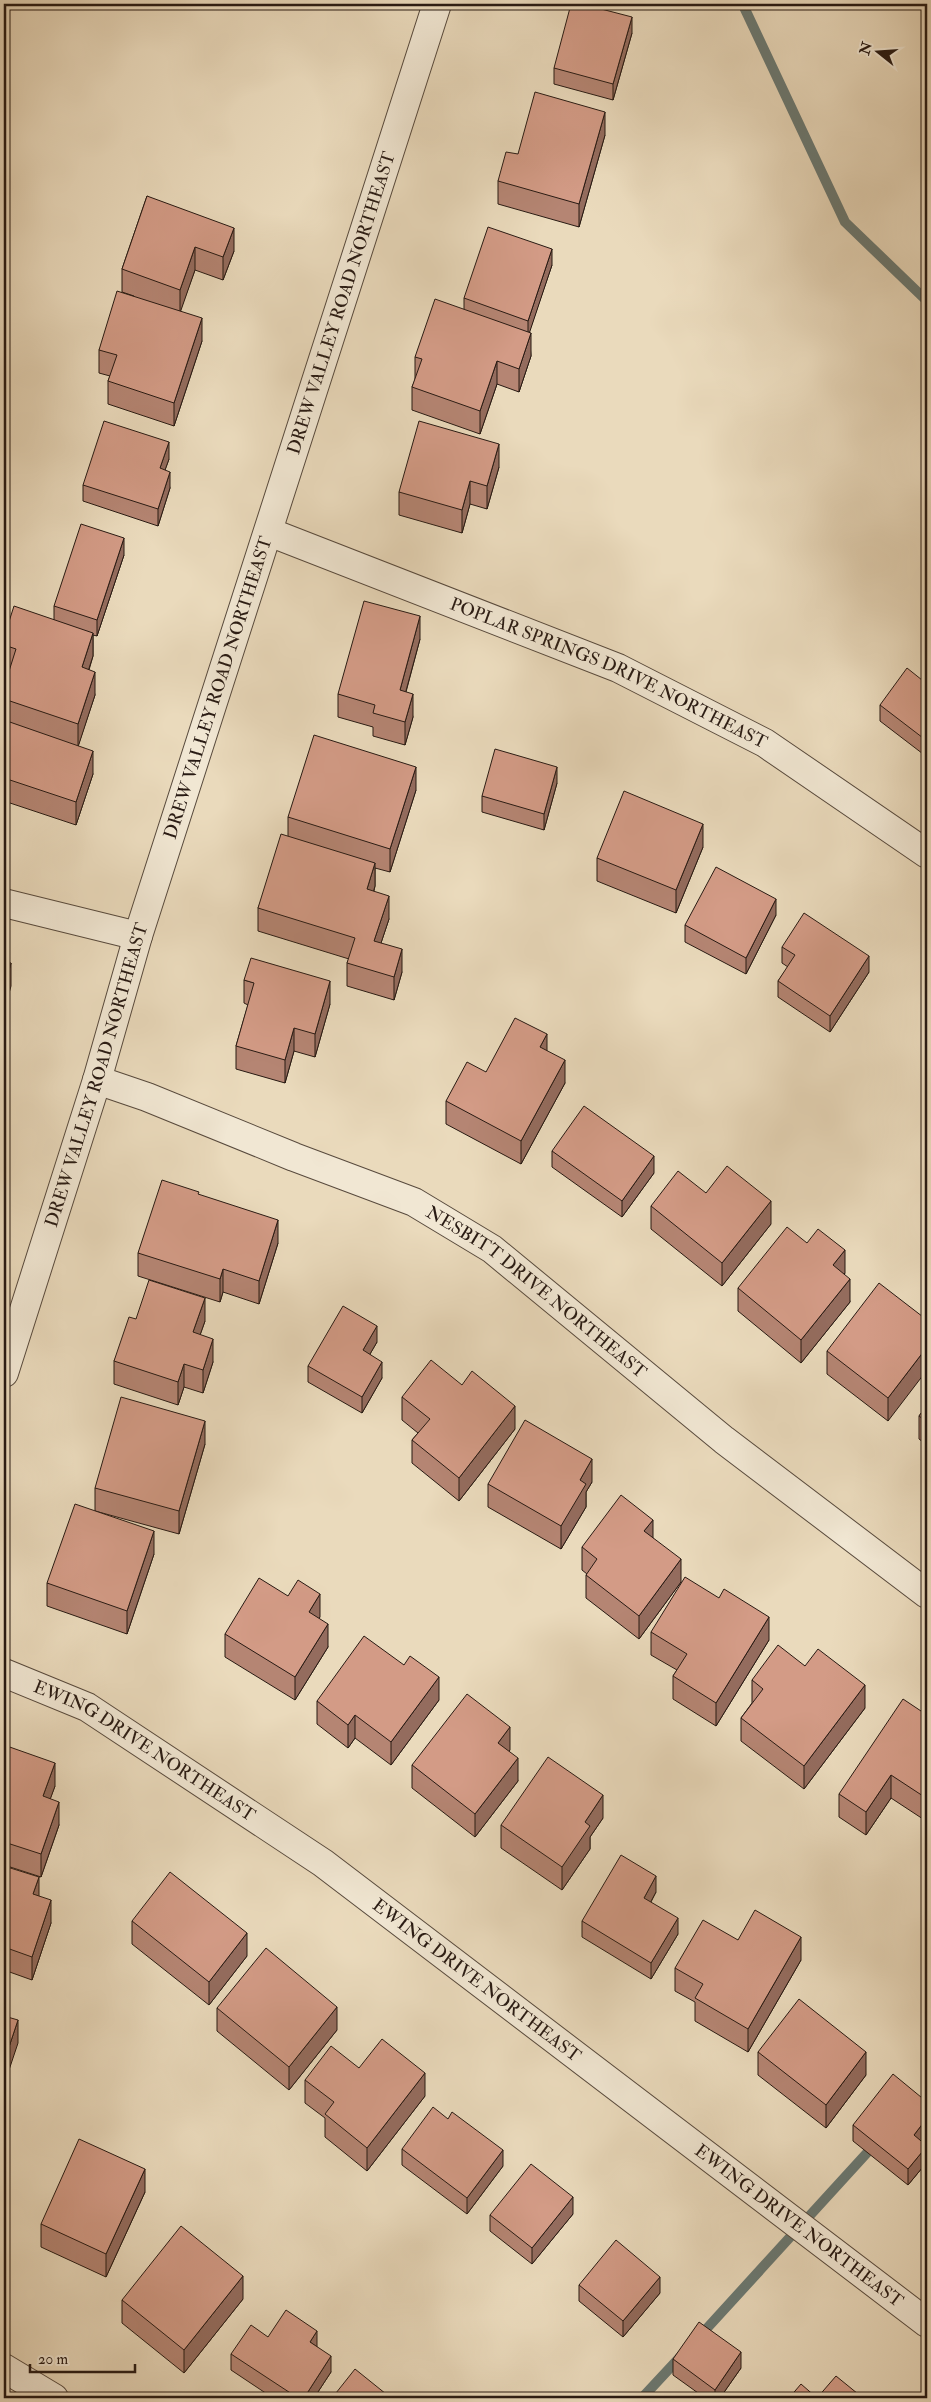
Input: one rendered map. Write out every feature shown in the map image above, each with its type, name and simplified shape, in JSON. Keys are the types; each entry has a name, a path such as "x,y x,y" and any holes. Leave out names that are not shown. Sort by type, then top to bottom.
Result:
{"street":[{"name":"DREW VALLEY ROAD NORTHEAST","path":"4,1373 97,1080 138,936 437,4"},
{"name":"POPLAR SPRINGS DRIVE NORTHEAST","path":"269,532 618,668 765,743 927,854"},
{"path":"4,902 138,936"},
{"name":"NESBITT DRIVE NORTHEAST","path":"97,1080 148,1097 294,1157 414,1202 492,1249 724,1440 927,1594"},
{"name":"EWING DRIVE NORTHEAST","path":"4,1673 87,1707 323,1863 927,2323"},
{"path":"4,2368 54,2398"}],"building":[{"path":"571,4 582,4 632,17 613,84 554,68"},
{"path":"535,92 605,112 579,204 498,181 506,152 518,154"},
{"path":"147,196 234,228 223,257 195,247 180,290 122,269"},
{"path":"488,227 552,249 528,321 464,298"},
{"path":"117,291 202,318 174,403 108,381 117,355 99,350"},
{"path":"435,299 531,333 519,369 497,361 480,411 412,387 422,359 415,357"},
{"path":"104,421 169,442 160,468 170,472 158,509 83,485"},
{"path":"419,421 499,444 487,486 470,481 462,510 399,492"},
{"path":"81,524 124,538 97,620 54,606"},
{"path":"364,601 420,616 400,690 413,694 405,722 373,713 375,705 338,694"},
{"path":"14,606 93,633 82,667 95,672 78,724 4,699 4,687 16,649 4,645 4,637"},
{"path":"907,668 927,684 927,741 880,705"},
{"path":"4,720 93,751 76,802 4,778"},
{"path":"314,735 416,767 390,849 288,817"},
{"path":"495,749 557,767 544,814 482,796"},
{"path":"624,791 703,824 676,890 597,858"},
{"path":"281,834 375,863 367,889 389,896 374,941 402,949 394,977 347,963 355,938 258,908"},
{"path":"716,867 776,899 746,958 685,925"},
{"path":"804,913 869,956 830,1016 778,981 795,955 782,947"},
{"path":"251,958 330,981 315,1034 294,1028 285,1060 236,1046 254,983 244,980"},
{"path":"4,961 11,963 4,989"},
{"path":"515,1018 547,1034 540,1047 565,1060 521,1141 446,1101 467,1062 486,1072"},
{"path":"584,1106 654,1156 622,1201 552,1151"},
{"path":"727,1166 771,1201 722,1263 651,1206 678,1171 706,1193"},
{"path":"162,1180 278,1220 259,1281 223,1269 220,1279 138,1253"},
{"path":"787,1227 807,1243 818,1229 845,1250 833,1265 850,1279 801,1340 738,1288"},
{"path":"149,1280 205,1298 193,1332 213,1339 203,1370 184,1364 178,1382 114,1361 129,1317 136,1319"},
{"path":"879,1283 927,1320 927,1347 888,1398 827,1351"},
{"path":"343,1306 377,1326 363,1350 382,1362 362,1397 308,1366"},
{"path":"431,1360 462,1385 472,1371 515,1406 459,1478 412,1440 430,1419 402,1397"},
{"path":"121,1397 205,1421 179,1511 95,1488"},
{"path":"927,1405 927,1422 919,1416"},
{"path":"525,1420 592,1459 580,1480 586,1484 561,1526 488,1484"},
{"path":"621,1495 653,1520 644,1531 681,1559 639,1616 586,1575 597,1559 582,1547"},
{"path":"75,1504 154,1531 127,1611 47,1583"},
{"path":"685,1577 719,1598 724,1589 769,1617 716,1703 673,1676 687,1654 651,1632"},
{"path":"259,1578 288,1596 298,1580 320,1594 309,1612 328,1624 295,1677 225,1634"},
{"path":"364,1636 404,1665 410,1656 439,1677 391,1742 355,1715 348,1725 317,1701"},
{"path":"778,1645 805,1666 818,1649 865,1685 804,1766 741,1718 763,1689 752,1680"},
{"path":"467,1694 510,1727 498,1743 518,1758 475,1814 412,1765"},
{"path":"903,1699 927,1715 927,1789 923,1796 891,1775 866,1812 839,1794"},
{"path":"4,1745 55,1763 43,1796 59,1802 41,1854 4,1842"},
{"path":"548,1757 603,1795 585,1822 590,1826 562,1867 501,1825"},
{"path":"621,1855 656,1876 644,1898 678,1918 651,1963 582,1921"},
{"path":"4,1866 39,1877 33,1894 51,1900 32,1957 4,1947"},
{"path":"170,1872 247,1933 209,1982 132,1921"},
{"path":"755,1910 801,1937 748,2029 695,1998 703,1984 675,1968 703,1920 738,1940"},
{"path":"266,1948 337,2007 289,2067 217,2008"},
{"path":"799,1999 866,2052 826,2105 758,2052"},
{"path":"4,2016 18,2020 4,2062"},
{"path":"382,2039 425,2073 367,2148 325,2114 334,2102 305,2080 331,2046 359,2068"},
{"path":"893,2074 927,2102 927,2118 914,2135 927,2146 908,2169 853,2125"},
{"path":"433,2107 448,2119 452,2112 503,2150 467,2198 402,2149"},
{"path":"79,2139 145,2169 106,2254 41,2224"},
{"path":"531,2164 573,2197 532,2248 490,2215"},
{"path":"181,2226 243,2276 184,2350 122,2300"},
{"path":"616,2240 660,2277 623,2321 579,2285"},
{"path":"286,2310 317,2331 310,2342 331,2356 304,2398 298,2398 231,2354 251,2325 268,2337"},
{"path":"699,2322 741,2352 715,2390 673,2359"},
{"path":"355,2369 391,2398 332,2398"},
{"path":"836,2376 863,2398 817,2398"},
{"path":"801,2384 817,2398 789,2398"}],"waterway":[{"path":"741,4 845,222 927,301"},
{"path":"699,2337 876,2143"},
{"path":"642,2398 682,2355"}]}
